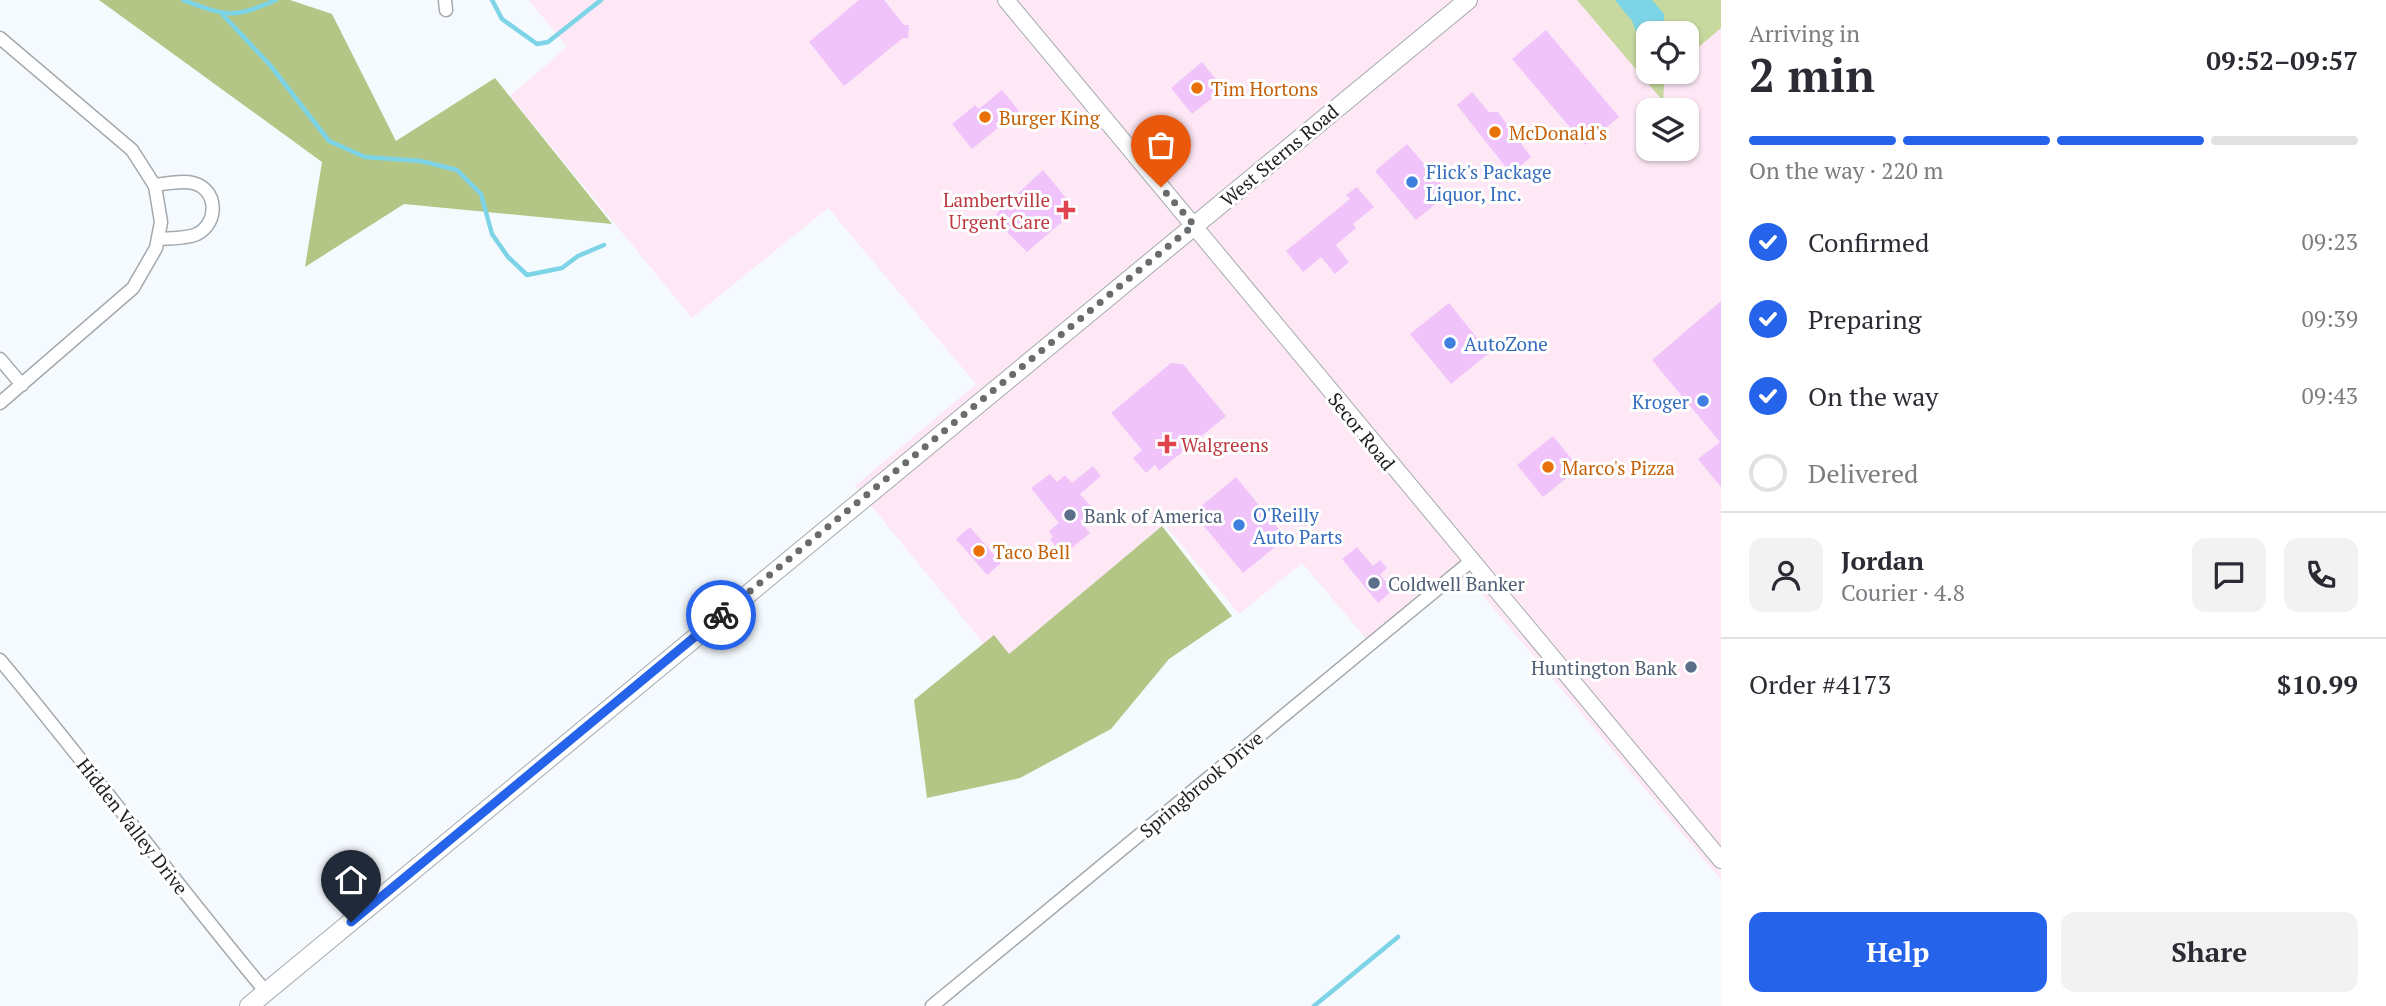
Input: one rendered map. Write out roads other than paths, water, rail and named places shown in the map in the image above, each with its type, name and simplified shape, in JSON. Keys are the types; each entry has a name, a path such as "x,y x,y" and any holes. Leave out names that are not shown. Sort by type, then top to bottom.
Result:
{"main road":[{"name":"West Sterns Road","path":"249,1006 1468,0"}],"street":[{"name":"Secor Road","path":"1006,0 1470,562 1721,860"},
{"path":"0,38 119,138 142,163 154,185 160,210 159,239 149,264 134,288 0,403"},
{"path":"154,185 185,182 199,185 209,196 214,211 208,225 197,234 159,239"},
{"path":"0,359 22,384"},
{"name":"Springbrook Drive","path":"932,1006 1470,562"},
{"name":"Hidden Valley Drive","path":"0,660 94,774 146,846 266,992"}],"water":[{"path":"1615,0 1652,0 1664,14 1664,21 1636,21 1636,31 1632,21"}],"waterway":[{"path":"183,0 230,13 239,13 276,0"},
{"path":"492,0 502,19 537,44 548,42 601,0"},
{"path":"223,15 270,65 329,141 365,157 421,161 457,170 481,194 492,234 508,257 527,275 562,268 578,256 604,245"},
{"path":"1314,1006 1398,937"}],"place":[{"name":"Tim Hortons","path":"1197,88"},
{"name":"Burger King","path":"985,117"},
{"name":"McDonald's","path":"1495,132"},
{"name":"Flick's Package Liquor, Inc.","path":"1412,182"},
{"name":"Lambertville Urgent Care","path":"1066,210"},
{"name":"AutoZone","path":"1450,343"},
{"name":"Kroger","path":"1703,401"},
{"name":"Walgreens","path":"1167,444"},
{"name":"Marco's Pizza","path":"1548,467"},
{"name":"Bank of America","path":"1070,515"},
{"name":"O'Reilly Auto Parts","path":"1239,525"},
{"name":"Taco Bell","path":"979,551"},
{"name":"Coldwell Banker","path":"1374,583"},
{"name":"Huntington Bank","path":"1691,667"}]}
